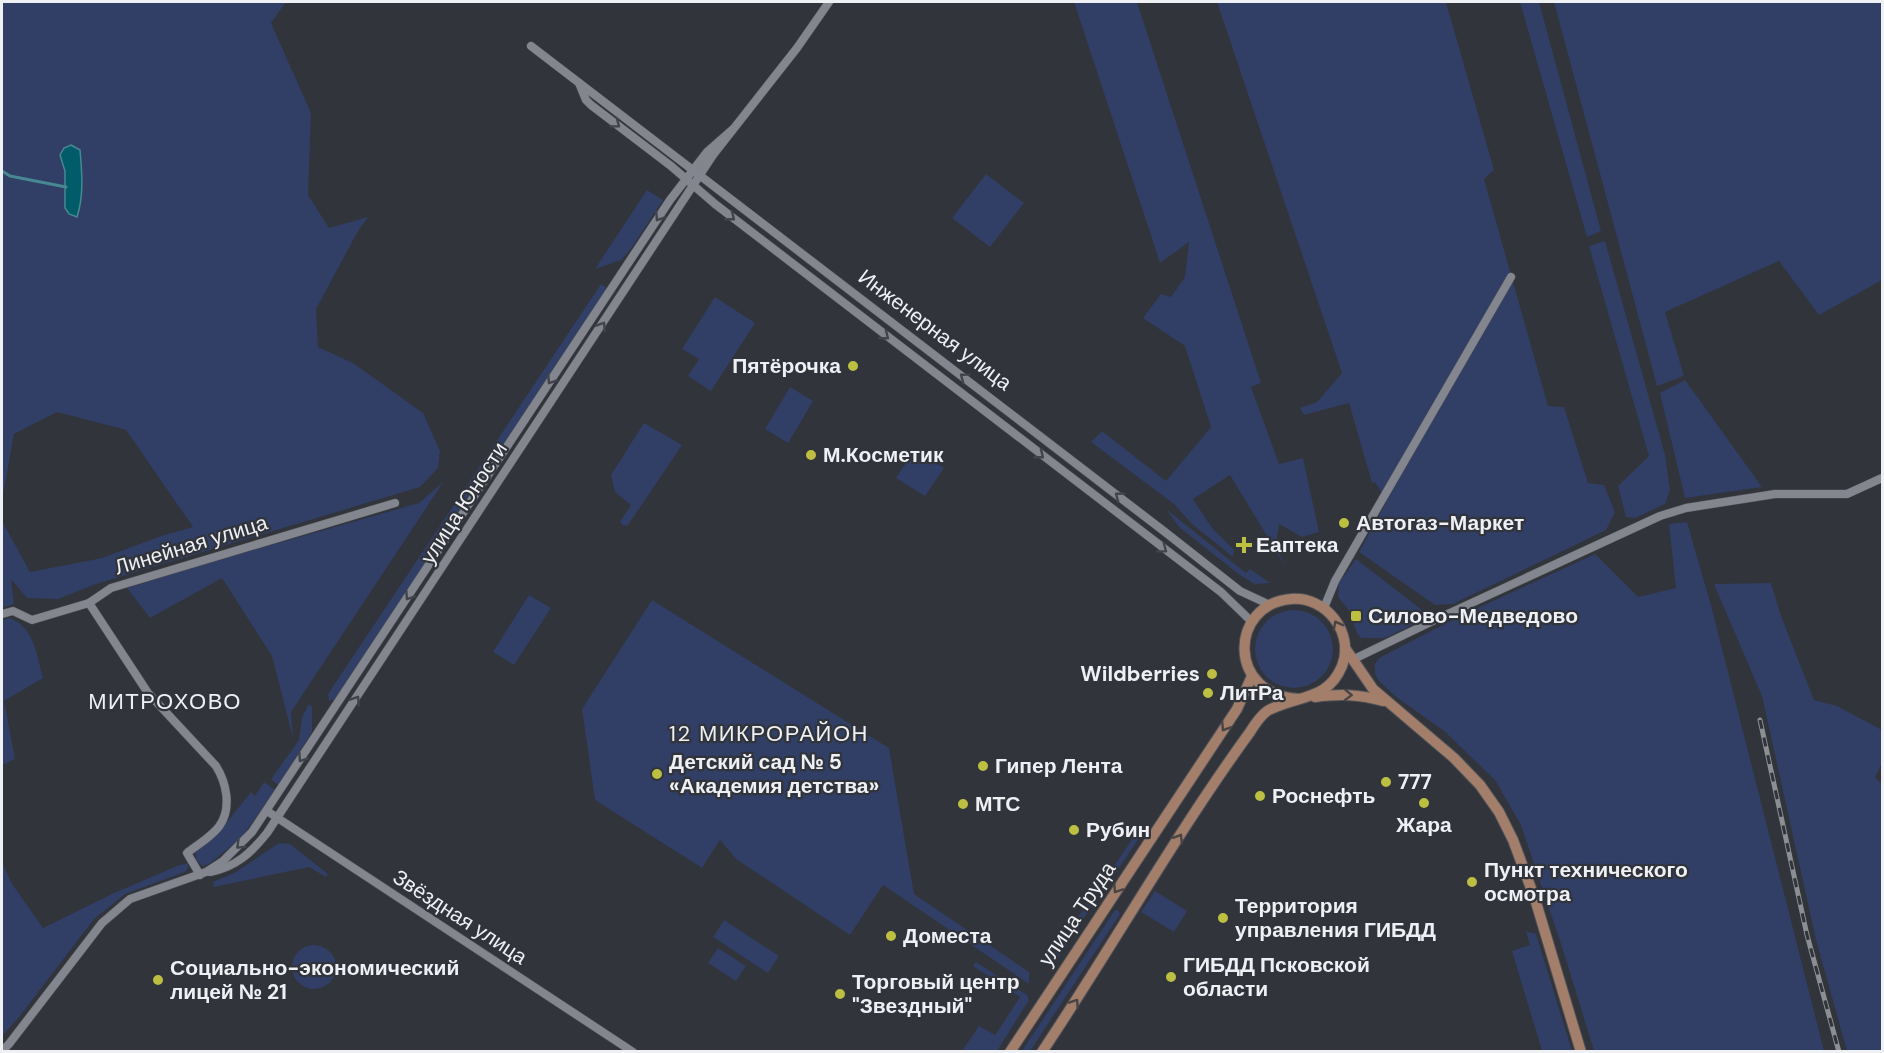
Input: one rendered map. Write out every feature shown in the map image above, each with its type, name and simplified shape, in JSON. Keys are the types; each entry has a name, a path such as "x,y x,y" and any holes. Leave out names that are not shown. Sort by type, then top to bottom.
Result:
{"main road":[{"path":"1386,702 1368,696 1345,693 1286,699 1272,694 1261,687 1247,666 1245,643 1252,622 1270,605 1293,599 1305,600 1324,608 1340,627 1345,647 1373,689 1454,758 1480,785 1499,812 1513,840 1535,899 1581,1052"},
{"path":"1304,698 1324,690 1336,679 1343,664 1345,647"},
{"name":"улица Труда","path":"1010,1052 1237,709 1252,676"},
{"name":"улица Труда","path":"1042,1052 1086,987 1188,823 1251,729 1269,709 1304,698"}],"street":[{"name":"улица Юности","path":"2,1051 11,1048 102,923 130,899 203,874 225,869 236,863 258,844 700,176 829,2"},
{"name":"Инженерная улица","path":"531,46 1165,531 1240,591 1270,605"},
{"name":"Инженерная улица","path":"579,81 586,100 591,105 774,251 1225,595 1252,622"},
{"name":"улица Юности","path":"203,874 223,861 244,841 267,811 664,209 708,151 732,130"},
{"path":"1324,608 1335,581 1511,277"},
{"path":"1352,660 1660,516 1686,508 1774,494 1847,494 1882,478"},
{"name":"Линейная улица","path":"2,614 13,611 32,620 89,603 111,588 395,502"},
{"path":"89,603 148,693 216,766 224,779 226,802 220,825 187,853 203,874"},
{"name":"Звёздная улица","path":"267,811 633,1052"}],"shaded area":[{"path":"2,2 286,2 271,23 311,113 308,195 329,228 368,217 316,309 318,347 353,363 423,413 440,451 438,468 420,487 96,584 58,599 27,598 11,579 14,604 2,608 2,521 30,572 102,558 193,527 126,430 57,412 14,434 2,501","holes":["60,155 81,164 80,207 66,187 65,171"]},
{"path":"1074,2 1137,2 1261,383 1251,387 1279,464 1303,458 1319,532 1302,537 1279,524 1276,545 1285,566 1230,475 1193,499 1212,528 1234,550 1233,557 1192,524 1174,504 1091,442 1102,431 1166,481 1211,427 1185,346 1143,318 1161,294 1171,297 1185,277 1189,242 1160,263"},
{"path":"1217,2 1446,2 1494,170 1484,179 1548,406 1564,407 1588,483 1604,485 1615,512 1606,530 1453,604 1435,605 1359,552 1387,501 1375,482 1372,483 1349,403 1304,415 1300,408 1317,402 1342,373"},
{"path":"1520,2 1539,2 1601,231 1587,237"},
{"path":"1554,2 1882,2 1882,280 1819,315 1779,261 1665,312 1684,376 1657,386"},
{"path":"71,145 80,150 81,158 82,192 77,217 69,214 65,208 65,171 60,155 64,148"},
{"path":"986,174 1024,203 990,247 952,218"},
{"path":"647,190 663,200 621,260 595,269"},
{"path":"1605,241 1665,455 1670,490 1665,504 1635,518 1626,517 1618,486 1649,456 1589,246"},
{"path":"601,284 606,287 605,292 336,699 329,701 328,694"},
{"path":"715,297 755,323 711,391 688,376 699,359 682,349"},
{"path":"1685,380 1762,487 1685,498 1660,393"},
{"path":"790,387 813,401 788,443 765,429"},
{"path":"644,423 682,445 628,525 624,526 620,522 631,505 615,492 611,475"},
{"path":"915,449 944,468 925,496 896,478"},
{"path":"444,481 291,712 293,738 272,656 222,578 150,618 127,588 419,503"},
{"path":"1166,509 1246,573 1250,569 1270,583 1254,584 1236,572 1179,527"},
{"path":"1687,522 1712,609 1824,1051 1594,1051 1521,825 1495,780 1444,731 1395,696 1375,674 1375,664 1379,658 1458,617 1595,554 1638,597 1676,588 1669,524"},
{"path":"1356,559 1422,610 1424,619 1385,638 1361,638 1348,609 1338,597 1339,583"},
{"path":"1771,583 1781,616 1814,700 1837,706 1882,730 1882,763 1875,777 1882,784 1882,1051 1847,1051 1816,940 1762,696 1714,584"},
{"path":"529,595 551,608 514,665 493,652"},
{"path":"652,600 889,748 914,894 1029,972 1029,984 883,885 850,935 736,859 720,840 702,868 595,800 582,709"},
{"path":"1294,610 1309,613 1322,621 1330,634 1333,649 1330,664 1322,677 1309,685 1294,688 1279,685 1266,677 1258,664 1255,649 1258,634 1266,621 1279,613"},
{"path":"10,618 18,622 29,635 43,678 4,701 15,759 2,765 2,620"},
{"path":"309,704 312,707 312,732 278,785 271,779 299,740 302,717"},
{"path":"264,782 275,790 242,837 209,864 203,866 197,861 195,853 223,827 251,792 255,796"},
{"path":"1143,823 1146,826 1145,829 1109,883 1104,888 1100,887"},
{"path":"279,843 290,844 328,874 326,877 309,867 214,887 213,882 236,872"},
{"path":"2,862 12,884 43,928 114,893 177,866 188,863 188,868 185,872 125,894 94,919 2,1036"},
{"path":"1155,891 1187,911 1174,932 1141,912"},
{"path":"1089,901 1092,904 1091,907 1056,961 1051,966 1046,965"},
{"path":"1115,910 1118,910 1120,914 1030,1051 1022,1051"},
{"path":"724,920 779,956 768,973 713,937"},
{"path":"1526,931 1536,934 1572,1051 1542,1051 1512,951 1530,945"},
{"path":"314,945 329,952 336,967 329,982 314,989 299,982 292,967 299,952"},
{"path":"718,948 746,966 736,981 708,963"},
{"path":"976,962 1027,995 1029,1000 997,1051 962,1051 979,1026 995,1035 1020,997 973,966"}],"waterway":[{"path":"2,171 10,176 66,187"}],"railway":[{"path":"1760,720 1807,935 1839,1052"}],"place":[{"name":"Пятёрочка","path":"853,366"},
{"name":"М.Косметик","path":"811,455"},
{"name":"Автогаз-Маркет","path":"1344,523"},
{"name":"Еаптека","path":"1244,545"},
{"name":"Силово-Медведово","path":"1356,616"},
{"name":"Wildberries","path":"1212,674"},
{"name":"ЛитРа","path":"1208,693"},
{"name":"Гипер Лента","path":"983,766"},
{"name":"Детский сад № 5 «Академия детства»","path":"657,774"},
{"name":"777","path":"1386,782"},
{"name":"Роснефть","path":"1260,796"},
{"name":"Жара","path":"1424,803"},
{"name":"МТС","path":"963,804"},
{"name":"Рубин","path":"1074,830"},
{"name":"Пункт технического осмотра","path":"1472,882"},
{"name":"Территория управления ГИБДД","path":"1223,918"},
{"name":"Доместа","path":"891,936"},
{"name":"ГИБДД Псковской области","path":"1171,977"},
{"name":"Социально-экономический лицей № 21","path":"158,980"},
{"name":"Торговый центр \"Звездный\"","path":"840,994"}],"district":[{"name":"МИТРОХОВО","path":"165,701"},
{"name":"12 МИКРОРАЙОН","path":"769,733"}]}
